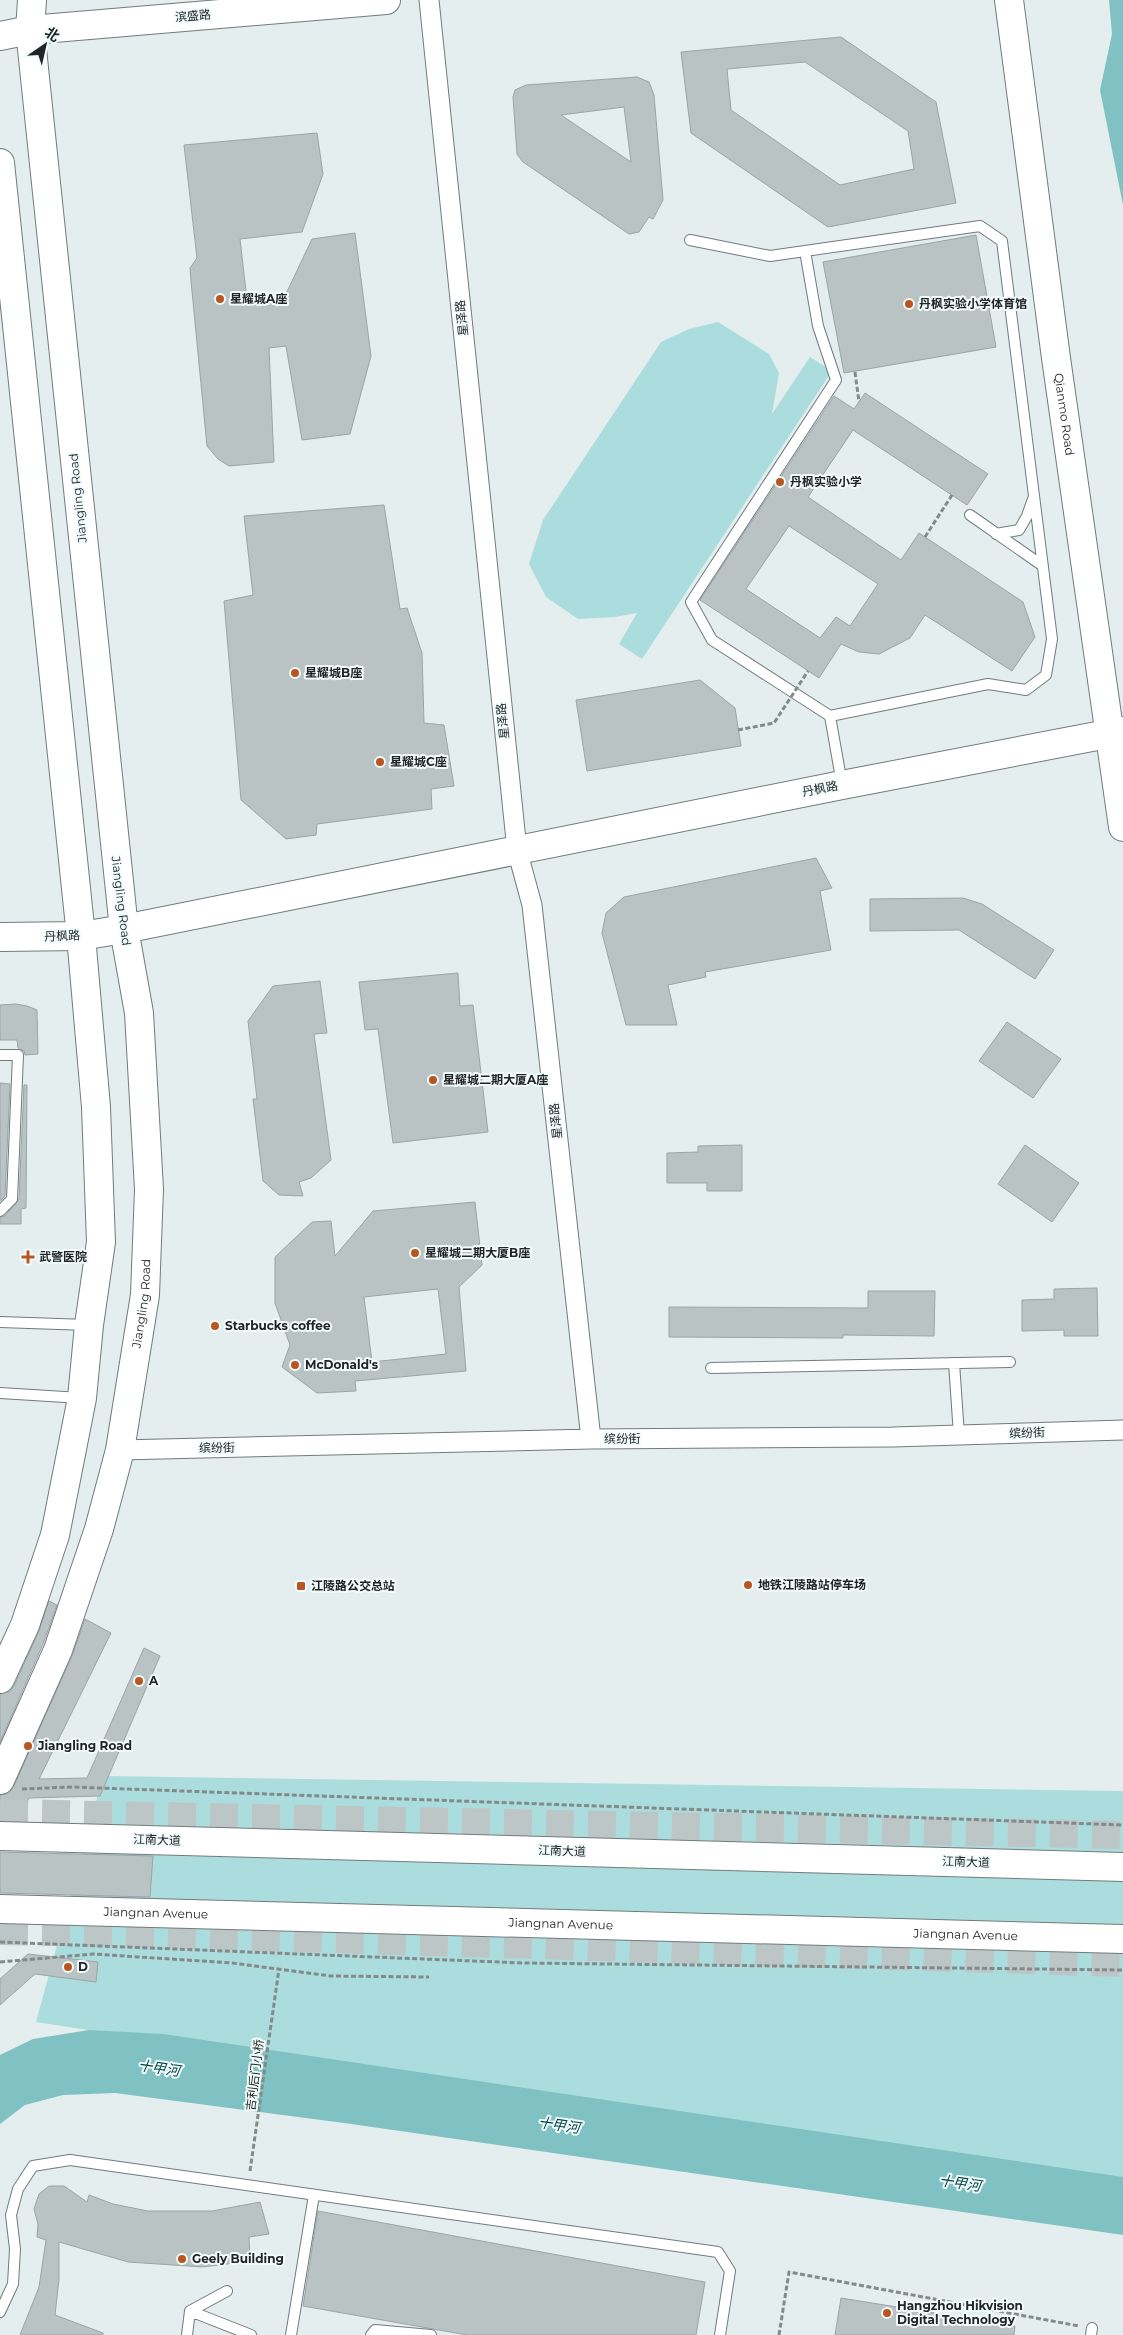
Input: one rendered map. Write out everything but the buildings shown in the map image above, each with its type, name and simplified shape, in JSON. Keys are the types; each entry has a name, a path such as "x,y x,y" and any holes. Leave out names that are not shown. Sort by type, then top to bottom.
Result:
{"main road":[{"name":"Jiangling Road","path":"9,1785 99,1529 120,1450 145,1295 150,1189 139,1013 124,929 30,30 32,0"},
{"name":"滨盛路","path":"0,36 30,30 386,0"},
{"name":"Qianmo Road","path":"1009,0 1056,358 1115,732 1123,827"},
{"path":"0,163 81,936 96,1107 101,1242 89,1325 82,1398 55,1535 25,1625 0,1679"},
{"name":"丹枫路","path":"0,937 81,936 124,929 1115,732"},
{"name":"江南大道","path":"0,1836 1123,1866"},
{"name":"Jiangnan Avenue","path":"0,1909 1123,1939"}],"street":[{"name":"星泽路","path":"429,0 516,850 532,905 592,1439"},
{"name":"缤纷街","path":"120,1450 592,1439 893,1437 1123,1430"}],"lane":[{"path":"690,240 770,256 805,251 980,226 1002,241 1052,639 1046,675 1026,690 988,684 830,716 712,640 691,602 836,380 818,326 805,251"},
{"path":"996,534 1019,530 1027,516 1034,495"},
{"path":"970,515 1043,566"},
{"path":"830,716 842,785"},
{"path":"0,1055 18,1055 12,1198 0,1211"},
{"path":"0,1322 89,1325"},
{"path":"711,1368 1010,1362"},
{"path":"954,1363 959,1435"},
{"path":"0,1393 82,1398"},
{"path":"0,2312 13,2284 15,2249 11,2215 18,2189 33,2166 70,2160 718,2252 730,2271 720,2335"},
{"path":"290,2335 314,2195"},
{"path":"190,2311 227,2291"},
{"path":"187,2335 190,2311"},
{"path":"190,2311 251,2335"},
{"path":"371,2335 375,2330 431,2335"}],"path":[{"path":"854,372 859,402"},
{"path":"925,537 952,496"},
{"path":"738,730 774,723 808,671"},
{"path":"9,1785 1123,1825"},
{"path":"0,1942 522,1963 1123,1970"},
{"path":"0,1962 9,1959 94,1954 232,1963 331,1976 428,1977"},
{"name":"吉利后门小桥","path":"248,2185 279,1969"},
{"path":"779,2335 789,2272 1091,2332"}],"shaded area":[{"path":"718,322 769,354 779,373 772,414 810,357 832,371 642,659 619,644 637,613 615,617 578,619 546,597 529,564 543,520 661,342 689,329"},
{"path":"103,1776 1123,1791 1123,2190 36,2022"}],"water":[{"path":"1109,0 1123,0 1123,205 1100,90 1112,34"},
{"name":"十甲河","path":"89,2030 163,2034 1123,2177 1123,2235 344,2123 115,2093 63,2095 25,2105 0,2124 0,2055 33,2039"}],"tunnel":[{"path":"0,1813 1123,1835"},
{"path":"0,1931 167,1934 1123,1963"}],"place":[{"name":"星耀城A座","path":"220,299"},
{"name":"丹枫实验小学体育馆","path":"909,304"},
{"name":"丹枫实验小学","path":"780,482"},
{"name":"星耀城B座","path":"295,673"},
{"name":"星耀城C座","path":"380,762"},
{"name":"星耀城二期大厦A座","path":"433,1080"},
{"name":"星耀城二期大厦B座","path":"415,1253"},
{"name":"武警医院","path":"28,1257"},
{"name":"Starbucks coffee","path":"215,1326"},
{"name":"McDonald's","path":"295,1365"},
{"name":"地铁江陵路站停车场","path":"748,1585"},
{"name":"江陵路公交总站","path":"301,1586"},
{"name":"A","path":"139,1681"},
{"name":"Jiangling Road","path":"28,1746"},
{"name":"D","path":"68,1967"},
{"name":"Geely Building","path":"182,2259"},
{"name":"Hangzhou Hikvision Digital Technology","path":"887,2313"}]}
